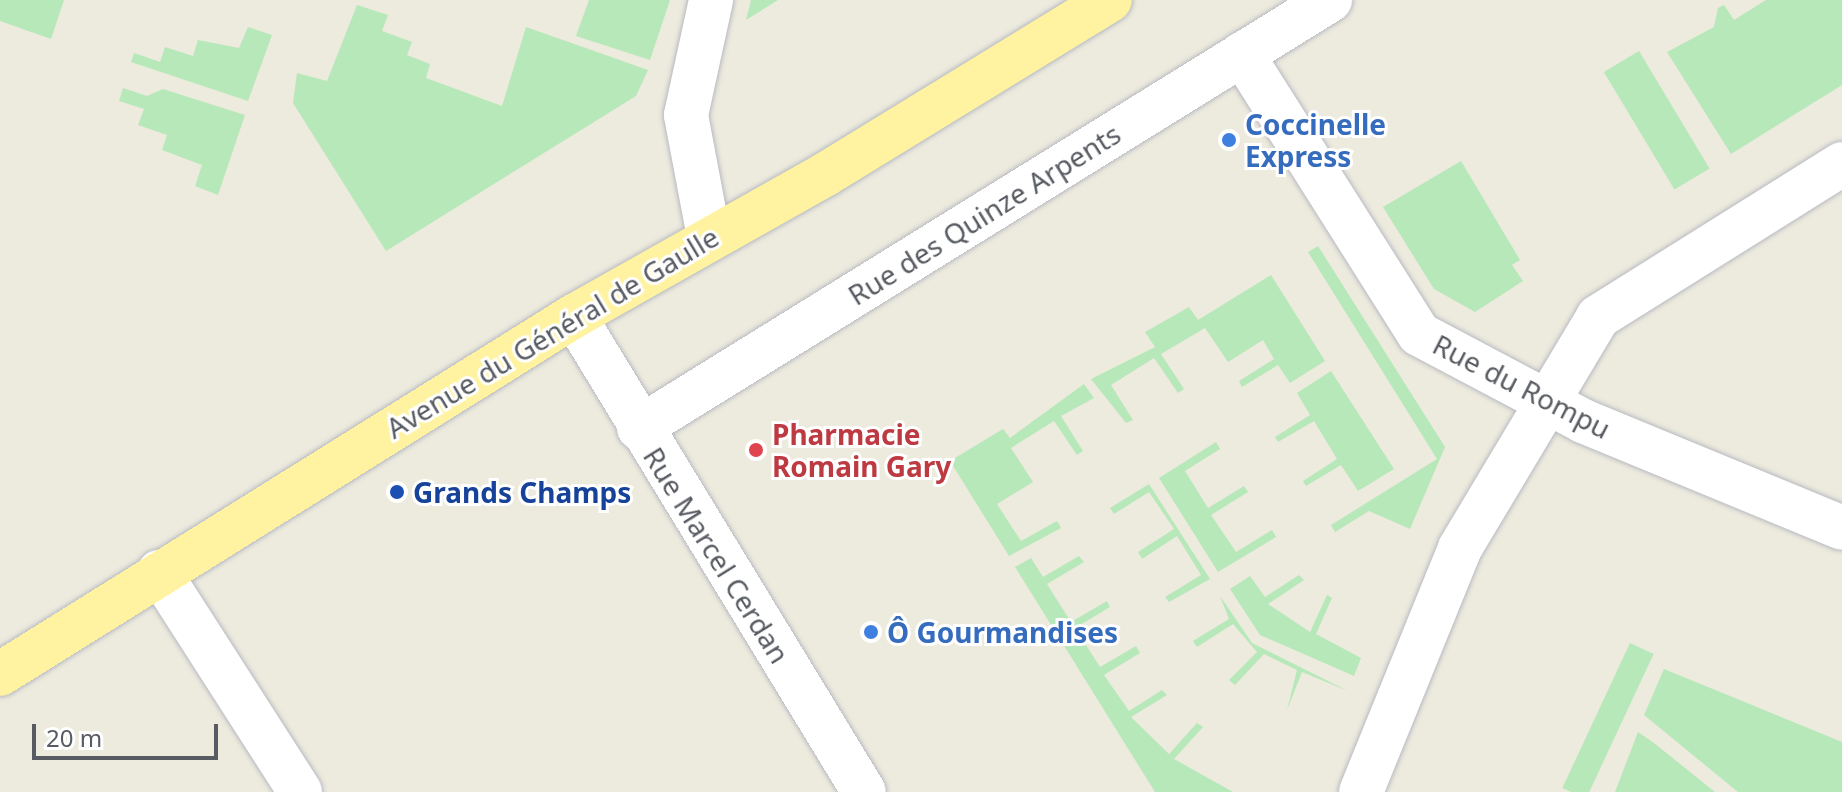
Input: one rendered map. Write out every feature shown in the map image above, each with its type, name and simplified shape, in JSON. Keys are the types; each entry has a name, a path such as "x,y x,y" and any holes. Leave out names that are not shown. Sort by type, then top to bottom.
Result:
{"main road":[{"name":"Avenue du Général de Gaulle","path":"0,674 159,572 574,316 709,237 826,174 1110,0"}],"street":[{"path":"709,237 686,115 711,0"},
{"name":"Rue des Quinze Arpents","path":"639,428 1330,0"},
{"name":"Rue du Rompu","path":"1242,54 1419,334 1543,403 1842,528"},
{"path":"1361,792 1460,548 1543,403 1612,306 1842,164"},
{"name":"Rue Marcel Cerdan","path":"574,316 639,428 864,792"},
{"path":"159,572 300,792"}],"green space":[{"path":"0,0 64,0 51,39 0,21"},
{"path":"589,0 670,0 650,60 576,36"},
{"path":"751,0 778,0 746,20"},
{"path":"1766,0 1842,0 1842,85 1731,154 1667,52 1714,27 1718,8 1724,5 1734,20"},
{"path":"357,5 388,15 382,31 412,42 407,55 430,64 426,78 502,106 526,27 648,70 636,96 386,251 293,103 297,73 327,81"},
{"path":"248,27 272,35 248,101 131,62 134,53 160,62 165,47 193,56 198,40 239,48"},
{"path":"1639,51 1710,168 1674,190 1604,72"},
{"path":"123,88 147,96 163,89 245,115 218,195 195,186 202,165 162,150 167,135 138,125 144,109 119,101"},
{"path":"1461,161 1520,260 1512,265 1523,281 1475,312 1434,289 1383,207"},
{"path":"1318,246 1445,447 1410,529 1369,511 1335,532 1331,525 1437,459 1308,252"},
{"path":"1271,275 1325,361 1290,383 1278,365 1242,387 1239,381 1274,359 1263,340 1228,362 1205,328 1161,354 1184,389 1178,393 1154,358 1111,385 1133,420 1126,423 1091,379 1155,347 1145,332 1189,307 1198,320"},
{"path":"1331,371 1394,469 1358,491 1341,465 1306,486 1303,481 1337,459 1314,421 1278,442 1275,437 1310,415 1297,393"},
{"path":"1084,384 1094,398 1061,416 1083,451 1077,455 1054,421 1011,448 1033,482 997,504 1021,541 1057,521 1061,528 1009,556 950,461 1003,429 1010,438"},
{"path":"1216,442 1220,449 1185,471 1208,508 1244,486 1248,492 1211,515 1236,552 1272,530 1276,537 1218,572 1159,478"},
{"path":"1149,484 1210,579 1169,602 1165,597 1201,575 1177,536 1142,559 1138,552 1174,529 1149,492 1114,514 1110,508"},
{"path":"1079,556 1084,562 1047,584 1071,622 1107,601 1110,607 1075,628 1100,667 1136,646 1140,653 1104,675 1129,711 1162,690 1167,695 1131,717 1169,754 1197,723 1203,727 1174,759 1233,792 1155,792 1015,567 1031,558 1043,577"},
{"path":"1299,575 1304,580 1268,604 1310,632 1327,595 1332,598 1316,634 1361,658 1354,676 1260,635 1230,589 1250,576 1265,597"},
{"path":"1220,596 1252,643 1348,691 1302,672 1287,710 1297,670 1264,654 1235,685 1229,680 1257,652 1233,624 1197,647 1193,641 1229,619"},
{"path":"1630,643 1654,654 1589,792 1571,792 1562,788"},
{"path":"1664,669 1842,742 1842,792 1738,792 1644,715"},
{"path":"1638,732 1654,743 1715,792 1615,792"}],"place":[{"name":"Coccinelle Express","path":"1229,140"},
{"name":"Pharmacie Romain Gary","path":"756,450"},
{"name":"Grands Champs","path":"397,492"},
{"name":"Ô Gourmandises","path":"871,632"}]}
